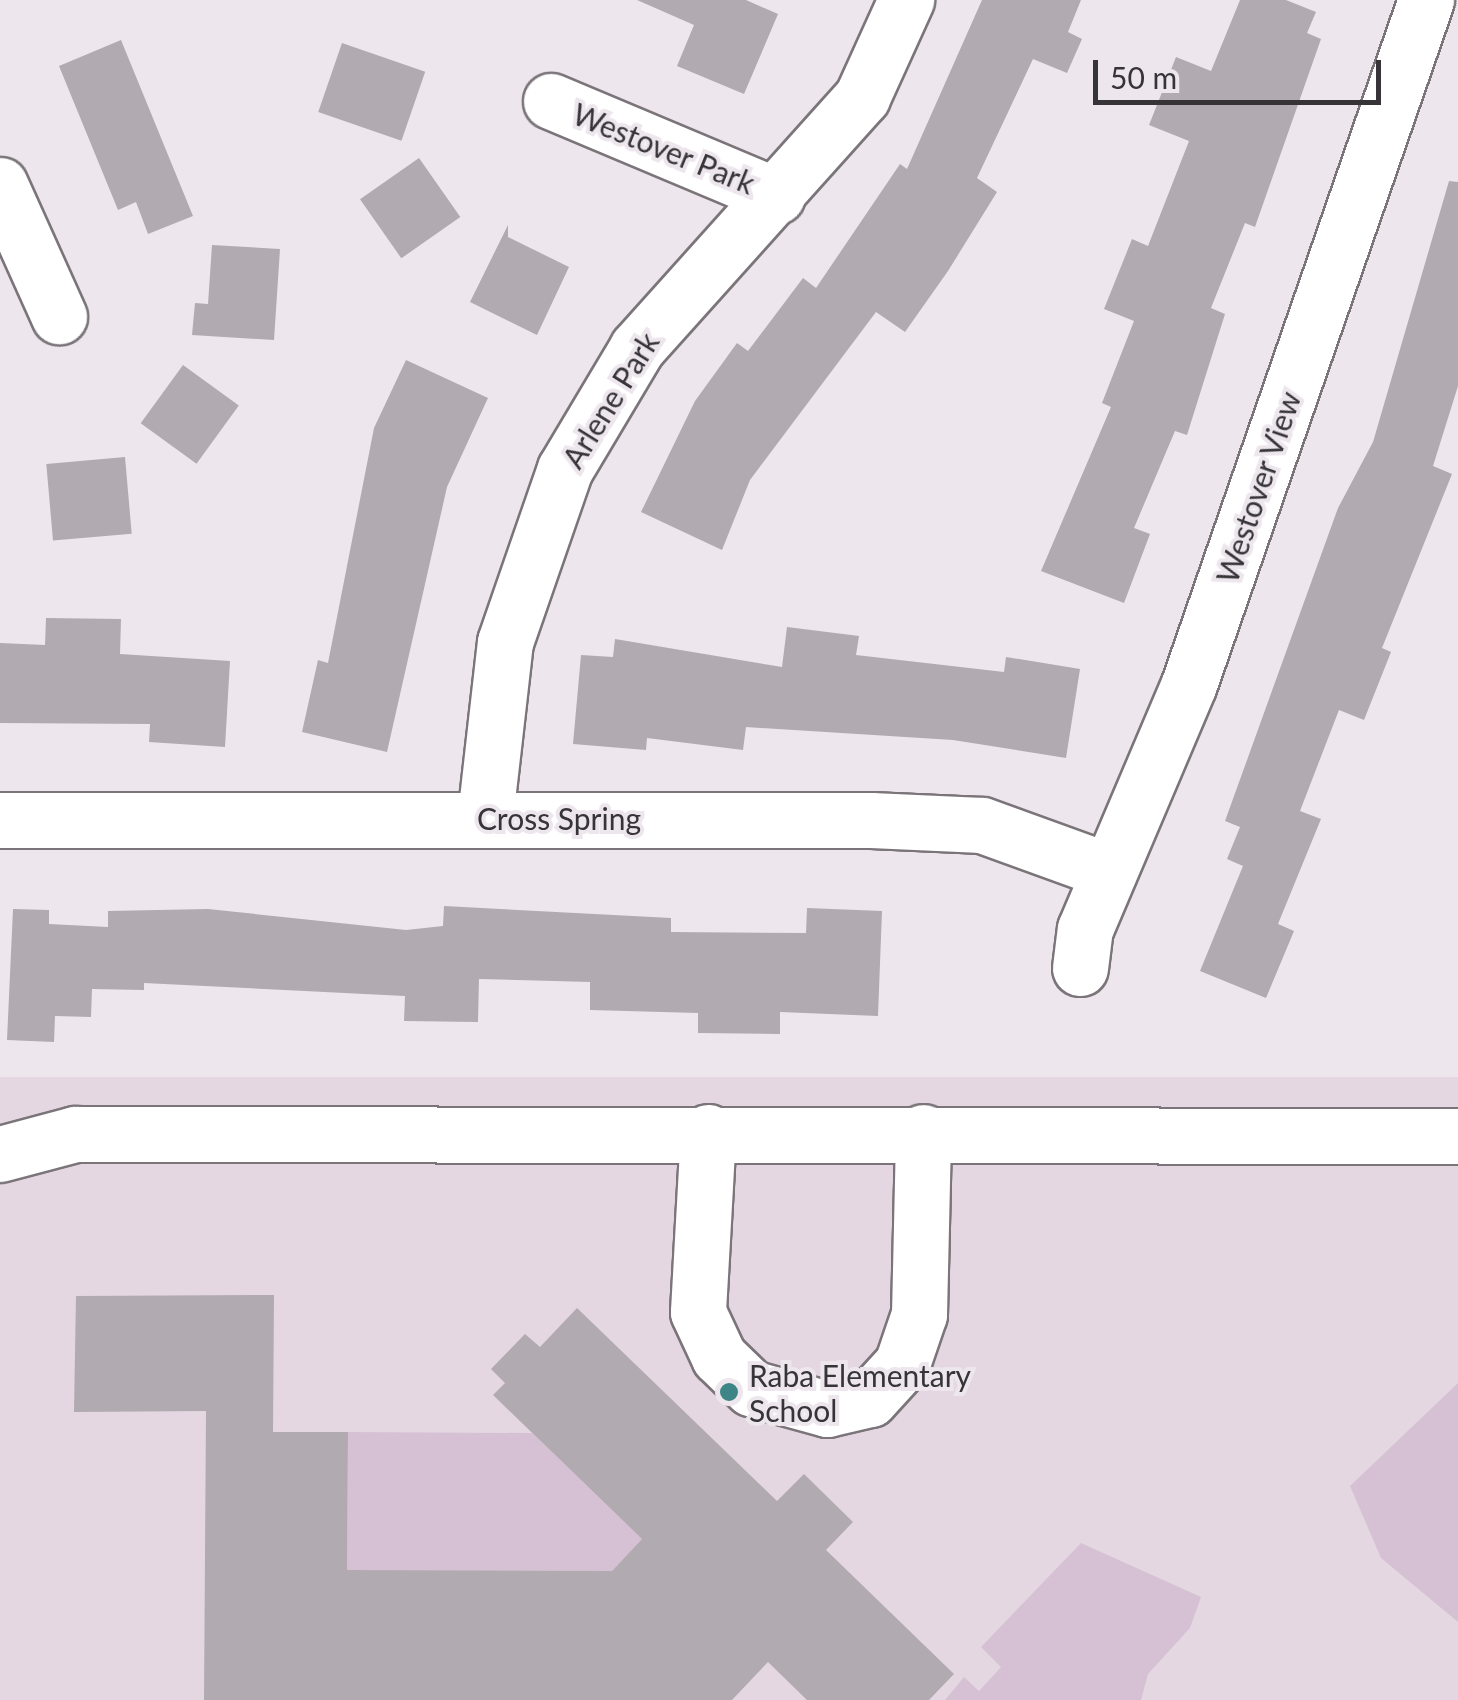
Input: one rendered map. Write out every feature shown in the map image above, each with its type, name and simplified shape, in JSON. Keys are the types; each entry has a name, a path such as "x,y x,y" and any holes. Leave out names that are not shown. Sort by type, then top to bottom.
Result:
{"street":[{"name":"Arlene Park","path":"485,817 505,642 564,468 637,348 862,97 906,0"},
{"name":"Westover View","path":"1080,968 1110,871 1190,684 1426,0"},
{"name":"Westover Park","path":"551,102 777,196"},
{"path":"0,186 59,316"},
{"name":"Cross Spring","path":"0,820 485,817 982,826 1110,871"},
{"path":"708,1132 698,1312 719,1358 751,1388 828,1409 870,1399 902,1364 920,1314 923,1132"},
{"path":"0,1154 75,1134 923,1132 1458,1136"}],"shaded area":[{"name":"Raba Elementary School","path":"0,1077 1458,1077 1458,1700 0,1700"},
{"path":"1458,1383 1458,1622 1381,1558 1350,1486"},
{"path":"348,1432 532,1433 642,1539 612,1571 347,1570"},
{"path":"1081,1543 1201,1597 1190,1628 1148,1674 1141,1700 945,1700 964,1677 979,1691 1001,1667 981,1647"}],"building":[{"path":"637,0 746,0 778,14 744,94 677,66 694,25"},
{"path":"982,0 1081,0 1068,32 1082,39 1067,73 1033,59 977,178 997,192 948,271 905,332 876,312 750,480 722,550 641,512 695,401 737,343 748,351 803,278 816,288 900,164 907,169"},
{"path":"1240,0 1286,0 1316,12 1307,33 1321,39 1255,227 1245,223 1211,308 1225,314 1187,435 1175,431 1134,528 1150,534 1124,603 1041,571 1111,407 1102,403 1134,321 1104,309 1132,239 1148,246 1189,141 1149,125 1176,57 1211,71"},
{"path":"121,40 193,216 148,234 136,202 118,210 59,66"},
{"path":"342,43 425,72 401,141 318,112"},
{"path":"419,158 460,217 401,258 360,199"},
{"path":"1449,181 1458,182 1458,386 1433,466 1452,474 1382,648 1391,652 1364,720 1339,710 1300,811 1321,819 1278,924 1294,931 1266,998 1200,971 1243,866 1227,859 1240,827 1225,821 1338,508 1373,442"},
{"path":"508,225 508,237 569,267 537,335 470,302"},
{"path":"212,245 280,249 274,340 192,335 195,303 208,304"},
{"path":"406,360 488,398 447,487 387,752 302,732 318,660 328,663 374,428"},
{"path":"183,365 239,406 197,464 141,423"},
{"path":"125,457 132,534 53,541 46,464"},
{"path":"46,618 121,619 120,654 230,661 225,747 149,742 150,724 0,723 0,643 45,645"},
{"path":"787,627 859,636 856,655 1004,672 1006,657 1080,669 1066,758 953,740 746,727 743,750 647,738 646,750 573,744 581,655 613,657 615,639 782,667"},
{"path":"444,906 671,918 671,932 806,933 807,908 882,911 878,1016 780,1012 780,1034 698,1033 698,1013 590,1010 590,982 479,979 478,1022 404,1021 405,996 144,983 144,990 92,989 91,1017 55,1016 54,1042 7,1040 13,909 49,910 49,924 108,927 108,911 208,909 406,930 443,926"},
{"path":"274,1295 273,1432 348,1432 347,1570 612,1571 642,1539 493,1395 505,1383 491,1369 525,1334 540,1347 577,1308 777,1501 804,1474 853,1522 826,1550 954,1674 929,1700 807,1700 768,1662 732,1700 204,1700 206,1411 74,1412 76,1296"}],"place":[{"name":"Raba Elementary School","path":"729,1392"}]}
